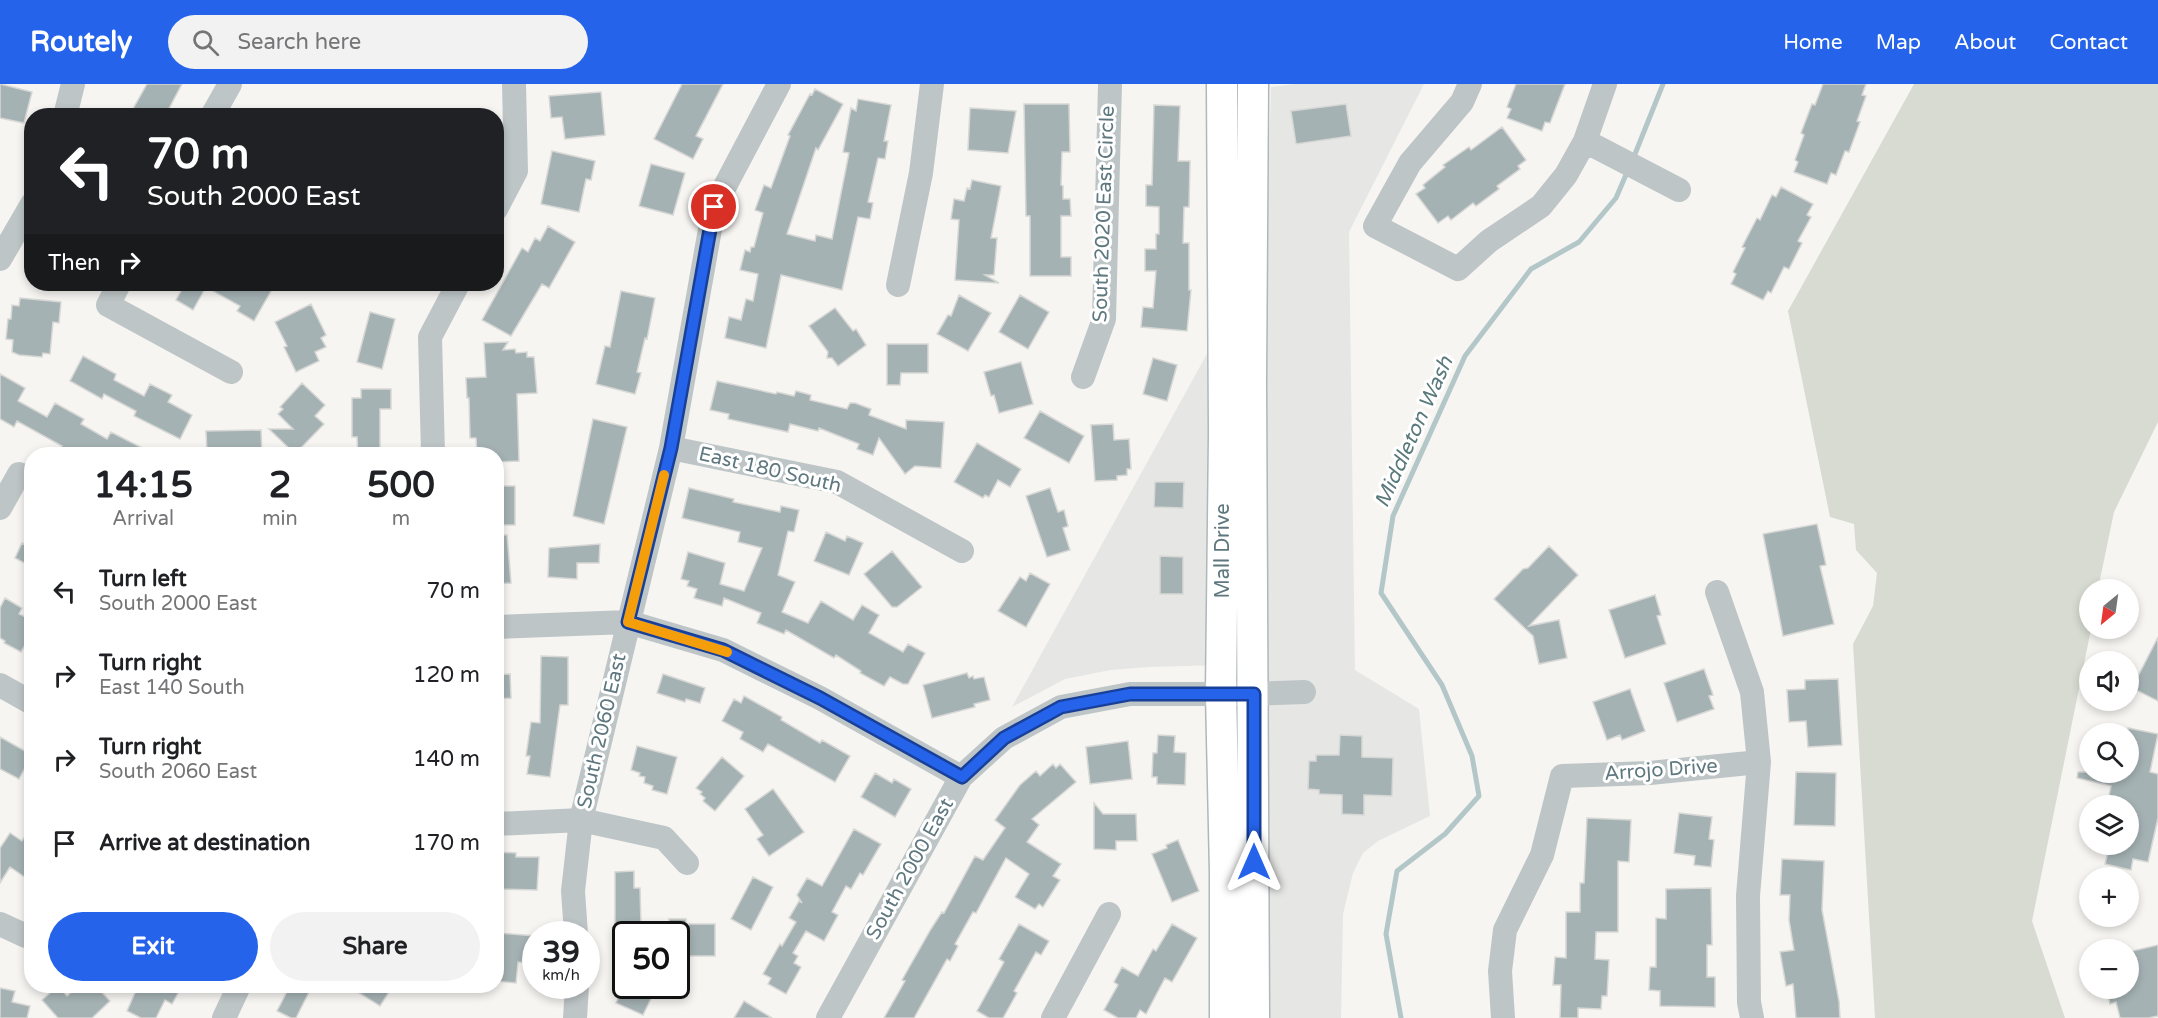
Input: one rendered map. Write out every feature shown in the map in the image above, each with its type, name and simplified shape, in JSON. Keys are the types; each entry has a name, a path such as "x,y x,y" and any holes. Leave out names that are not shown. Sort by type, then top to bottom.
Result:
{"main road":[{"name":"Mall Drive","path":"1222,84 1224,435 1221,694 1225,872 1225,1018"},
{"name":"Mall Drive","path":"1253,84 1251,381 1254,1018"}],"street":[{"path":"66,108 73,84"},
{"path":"216,108 230,84"},
{"path":"504,194 516,171 514,84"},
{"name":"South 2060 East","path":"575,921 573,891 581,820 671,448 714,207 779,84"},
{"path":"898,285 921,173 932,84"},
{"name":"South 2020 East Circle","path":"1083,377 1104,319 1110,84"},
{"path":"1470,84 1462,102 1410,163 1375,226 1458,269 1489,241 1541,206 1593,146 1605,84"},
{"path":"1593,146 1678,190"},
{"path":"0,259 24,218"},
{"path":"115,291 108,305 231,372"},
{"path":"433,447 430,337 454,291"},
{"name":"East 180 South","path":"671,448 837,482 962,551"},
{"path":"0,508 17,473"},
{"path":"1717,592 1752,692 1759,762 1748,896 1749,1002 1752,1018"},
{"path":"504,627 628,622 723,650 820,698 962,777"},
{"path":"0,685 24,698"},
{"name":"South 2000 East","path":"828,1018 962,777 1004,738 1061,707 1130,694 1304,692"},
{"name":"Arrojo Drive","path":"1503,1018 1500,971 1505,930 1542,855 1562,776 1650,773 1759,762"},
{"path":"504,824 581,820 664,838 687,863"},
{"path":"1053,1018 1109,914"},
{"path":"0,924 24,935"},
{"path":"224,1018 236,993"},
{"path":"575,1018 576,999"}],"shaded area":[{"path":"1295,84 1424,84 1349,232 1355,670 1419,709 1430,816 1378,841 1363,853 1353,873 1343,914 1341,1018 1270,1018 1262,664 1111,670 1065,679 1012,707 1266,247 1271,87"},
{"path":"1914,84 2158,84 2158,422 2114,512 2100,579 2079,579 2079,639 2089,639 2087,651 2079,651 2079,688 2032,921 2065,1018 1875,1018 1853,644 1873,606 1877,573 1856,550 1854,524 1830,517 1788,311"}],"building":[{"path":"0,84 32,92 28,108 24,108 24,123 0,118"},
{"path":"147,84 182,84 169,108 134,108"},
{"path":"682,84 723,84 696,136 703,139 693,159 654,139"},
{"path":"1516,84 1565,84 1550,123 1545,122 1542,131 1507,118 1511,109 1507,107"},
{"path":"1823,84 1866,84 1862,95 1866,96 1857,121 1860,122 1849,152 1845,151 1836,175 1831,173 1827,184 1794,172 1798,162 1795,160 1804,135 1801,133 1812,104 1815,105"},
{"path":"815,89 843,104 818,150 816,148 787,234 815,241 816,235 832,239 849,153 843,152 851,108 856,111 858,99 891,105 884,141 888,141 885,159 878,158 868,202 873,203 870,219 858,217 842,290 781,275 766,348 725,338 729,317 741,320 746,299 753,301 758,274 740,270 745,250 750,252 751,247 754,247 763,213 755,210 764,185 771,188 790,136 788,135"},
{"path":"601,92 605,135 565,139 562,117 551,118 549,96"},
{"path":"1024,104 1069,104 1070,152 1062,152 1061,185 1063,186 1063,199 1070,199 1071,216 1061,216 1061,257 1071,257 1071,276 1030,276 1030,216 1026,216"},
{"path":"1346,104 1351,136 1296,144 1291,111"},
{"path":"1154,105 1180,106 1178,161 1190,161 1189,207 1184,207 1183,243 1189,243 1189,290 1191,290 1187,331 1141,327 1143,307 1153,308 1156,271 1145,271 1145,249 1156,249 1156,234 1159,234 1159,207 1146,206 1146,185 1152,185"},
{"path":"970,108 1016,111 1008,153 968,150"},
{"path":"1502,127 1526,160 1518,166 1520,169 1476,206 1473,203 1451,220 1448,216 1438,223 1416,194 1425,188 1423,185 1445,167 1443,165 1469,147 1471,150"},
{"path":"552,151 595,161 591,180 586,179 579,212 541,204"},
{"path":"651,164 685,173 673,215 639,206"},
{"path":"972,180 1001,186 991,238 997,238 994,275 985,275 999,283 955,280 959,220 951,219 954,199 964,201 967,188 970,189"},
{"path":"1781,187 1813,204 1807,215 1811,217 1798,241 1802,243 1789,269 1784,267 1771,293 1768,291 1763,300 1731,284 1736,274 1733,272 1745,248 1742,247 1757,218 1760,220 1772,195 1776,197"},
{"path":"548,226 575,242 549,288 542,284 511,336 482,320 498,291 504,291 504,280 522,248 528,252 535,238 540,241"},
{"path":"181,291 204,291 193,310 176,300"},
{"path":"213,291 271,291 254,321 237,311 240,306"},
{"path":"621,291 655,298 647,339 645,338 637,372 641,373 635,394 596,384 605,346 610,347"},
{"path":"959,295 991,313 968,351 937,334 948,315 951,316"},
{"path":"1020,295 1049,312 1028,349 999,332"},
{"path":"20,298 61,302 59,323 53,322 50,354 43,353 42,357 19,355 12,352 13,340 6,339 8,319 11,319 12,305 19,306"},
{"path":"311,304 326,335 321,338 326,347 315,352 319,361 296,372 275,322"},
{"path":"835,308 853,331 856,329 866,345 838,366 832,358 827,358 828,352 809,326"},
{"path":"370,312 395,319 382,369 357,362"},
{"path":"508,342 503,350 515,349 516,353 527,352 527,357 534,357 537,393 517,394 519,461 504,462 504,447 477,447 476,438 470,438 466,378 486,377 484,343"},
{"path":"887,344 928,344 928,373 901,373 900,385 887,385"},
{"path":"83,356 116,374 114,380 144,396 150,384 172,395 168,402 192,415 180,439 134,416 136,411 104,394 102,399 70,381"},
{"path":"1153,358 1177,365 1167,401 1143,394"},
{"path":"1021,362 1033,404 999,413 984,372"},
{"path":"0,374 25,388 18,401 47,417 55,403 84,419 81,424 107,439 111,432 140,447 61,447 17,421 14,427 0,419"},
{"path":"717,381 776,394 777,392 794,396 796,391 811,395 810,400 847,409 850,403 855,403 871,409 869,415 906,429 906,420 944,422 941,468 915,466 905,474 879,438 873,455 857,449 859,444 819,428 818,431 790,424 788,432 728,419 729,414 710,410"},
{"path":"302,383 325,405 315,416 324,424 302,447 288,447 269,429 293,429 278,414 283,409 280,407"},
{"path":"361,389 391,389 391,409 380,409 380,447 358,447 357,437 352,437 352,398 361,398"},
{"path":"1040,411 1084,436 1069,463 1024,438"},
{"path":"593,419 627,427 604,524 573,516"},
{"path":"1113,424 1114,440 1129,439 1131,469 1127,469 1127,475 1117,476 1117,480 1095,481 1091,425"},
{"path":"261,430 262,447 207,447 206,431"},
{"path":"977,443 1021,469 1010,487 998,480 989,497 985,495 983,498 954,482"},
{"path":"1155,482 1184,482 1183,508 1154,507"},
{"path":"504,486 515,486 515,525 504,525"},
{"path":"689,488 734,499 733,502 780,512 781,506 799,510 794,532 788,531 778,575 795,582 782,612 808,623 821,601 853,620 862,605 879,615 869,633 903,652 908,644 925,653 908,684 903,684 890,677 884,686 860,673 861,671 836,655 834,658 786,630 784,634 757,623 761,613 724,598 722,606 694,598 697,589 687,586 689,581 681,579 688,552 725,563 720,584 744,591 762,548 738,542 740,532 682,518"},
{"path":"1050,488 1058,512 1064,510 1068,526 1063,528 1070,550 1047,557 1026,496"},
{"path":"1817,524 1826,565 1820,566 1834,624 1783,636 1763,534"},
{"path":"826,532 845,541 847,536 863,543 849,575 814,561"},
{"path":"504,535 507,535 511,583 504,583"},
{"path":"22,543 24,544 24,563 15,558"},
{"path":"600,544 599,563 577,563 577,579 548,577 549,548"},
{"path":"1549,546 1578,575 1529,626 1559,620 1567,658 1539,664 1533,636 1494,599"},
{"path":"892,551 922,587 897,607 892,607 864,574"},
{"path":"1160,556 1183,557 1183,594 1160,594"},
{"path":"1030,573 1050,584 1026,627 998,611 1020,577 1026,581"},
{"path":"1655,595 1661,615 1657,616 1666,644 1625,658 1609,610"},
{"path":"5,598 22,608 19,614 24,616 24,647 21,652 4,643 5,641 0,638 0,608"},
{"path":"2158,637 2158,701 2139,692 2139,674"},
{"path":"541,656 568,657 568,705 560,705 550,777 527,774 530,756 526,756 531,722 540,723"},
{"path":"1704,669 1713,695 1709,696 1714,709 1677,722 1664,683"},
{"path":"967,673 969,678 984,677 990,700 974,704 975,707 932,718 923,685"},
{"path":"504,674 510,674 511,698 504,698"},
{"path":"663,674 705,688 700,703 686,699 685,702 657,693"},
{"path":"1838,679 1842,745 1808,747 1806,721 1789,722 1787,690 1805,689 1805,680"},
{"path":"1630,689 1645,731 1622,740 1620,735 1607,740 1593,702"},
{"path":"744,696 782,717 781,720 820,743 822,740 850,756 835,782 768,744 763,752 740,739 743,732 722,721 734,699 741,703"},
{"path":"2139,730 2158,734 2150,772 2158,774 2158,818 2148,862 2133,859 2132,867 2105,864 2107,855 2139,855 2139,795 2109,795 2111,786 2098,783 2139,783"},
{"path":"1158,735 1175,736 1174,752 1186,753 1185,785 1157,784 1157,777 1152,777 1153,753 1157,753"},
{"path":"1340,735 1362,736 1362,757 1393,758 1392,796 1364,795 1364,815 1342,814 1342,795 1319,794 1319,790 1308,789 1309,761 1316,761 1316,755 1339,755"},
{"path":"0,737 24,750 24,770 19,779 0,769"},
{"path":"1128,741 1132,779 1090,784 1086,747"},
{"path":"637,746 677,757 667,794 652,790 653,786 644,783 645,777 631,770"},
{"path":"722,757 744,776 715,811 703,801 705,798 700,794 702,792 696,788"},
{"path":"1053,764 1056,768 1060,764 1076,782 1032,819 1039,825 1027,842 1061,864 1053,876 1060,880 1043,907 1039,904 1035,909 1015,897 1029,874 1006,858 976,913 973,912 955,944 958,946 950,961 947,959 914,1018 884,1018 905,981 902,980 931,929 942,912 944,913 975,856 983,860 1005,828 995,820 1020,785 1036,771 1040,776"},
{"path":"1796,772 1836,773 1835,826 1794,825"},
{"path":"875,773 892,783 894,779 911,789 895,817 861,797"},
{"path":"773,789 804,832 769,856 757,839 763,835 745,809"},
{"path":"1094,803 1103,814 1136,814 1137,841 1116,841 1116,850 1094,849"},
{"path":"1679,813 1712,817 1709,839 1714,840 1711,867 1694,865 1695,856 1674,853"},
{"path":"1587,818 1631,820 1629,862 1618,861 1618,932 1596,932 1595,959 1609,960 1607,996 1602,996 1601,1009 1578,1008 1578,1018 1560,1018 1561,985 1553,985 1555,957 1566,958 1566,912 1580,912 1580,883 1584,883"},
{"path":"854,829 881,844 863,875 860,873 851,889 846,886 832,912 838,915 824,941 806,931 793,953 798,956 794,963 801,967 786,994 768,984 771,978 763,974 796,922 789,918 799,901 802,903 797,895 807,878 822,886"},
{"path":"10,833 22,841 24,838 24,877 10,867 0,883 0,848"},
{"path":"1178,840 1199,891 1172,902 1152,854 1167,848 1166,845"},
{"path":"504,852 516,853 516,857 539,857 537,890 504,889"},
{"path":"1782,859 1824,861 1822,910 1839,1001 1840,1018 1796,1018 1793,984 1786,986 1780,952 1794,950 1789,920 1790,895 1780,895"},
{"path":"634,871 634,888 640,888 641,921 615,921 615,872"},
{"path":"753,877 773,887 751,930 731,919"},
{"path":"1711,888 1712,945 1707,945 1707,977 1715,977 1715,1007 1660,1006 1660,991 1649,990 1650,967 1656,967 1656,918 1666,919 1666,889"},
{"path":"669,919 686,919 686,921 669,921"},
{"path":"690,924 715,924 715,956 690,956"},
{"path":"1019,924 1049,941 1041,955 1036,952 1014,991 1017,993 1003,1018 989,1018 977,1011 1004,962 999,959"},
{"path":"1172,924 1197,938 1172,982 1165,978 1146,1014 1140,1010 1136,1018 1118,1018 1104,1010 1118,985 1114,982 1122,967 1138,976 1153,949 1156,951"},
{"path":"504,933 522,935 522,962 518,962 516,983 504,982"},
{"path":"2158,945 2158,1016 2120,1018 2116,1002 2110,1004 2109,999 2139,999 2139,949"},
{"path":"0,988 15,991 12,1002 30,1006 27,1018 0,1018"},
{"path":"50,993 64,993 67,996 70,993 103,993 110,1001 92,1018 58,1018 42,1000"},
{"path":"135,993 178,993 172,1004 165,1000 156,1018 141,1018 127,1011"},
{"path":"286,993 308,993 296,1018 277,1011"},
{"path":"359,993 388,993 380,1006"},
{"path":"618,999 651,999 643,1015 616,1003"},
{"path":"744,1001 772,1018 734,1018"}],"waterway":[{"name":"Middleton Wash","path":"1633,159 1663,84"},
{"name":"Middleton Wash","path":"1401,1018 1386,934 1397,871 1445,834 1479,796 1472,756 1442,685 1381,593 1393,516 1465,356 1531,269 1579,242 1616,198 1628,170"}],"slow traffic":[{"path":"664,475 628,622 727,652"}],"route":[{"path":"714,207 671,448 628,622 723,650 820,698 962,777 1004,738 1061,707 1130,694 1254,694 1254,862"}]}
